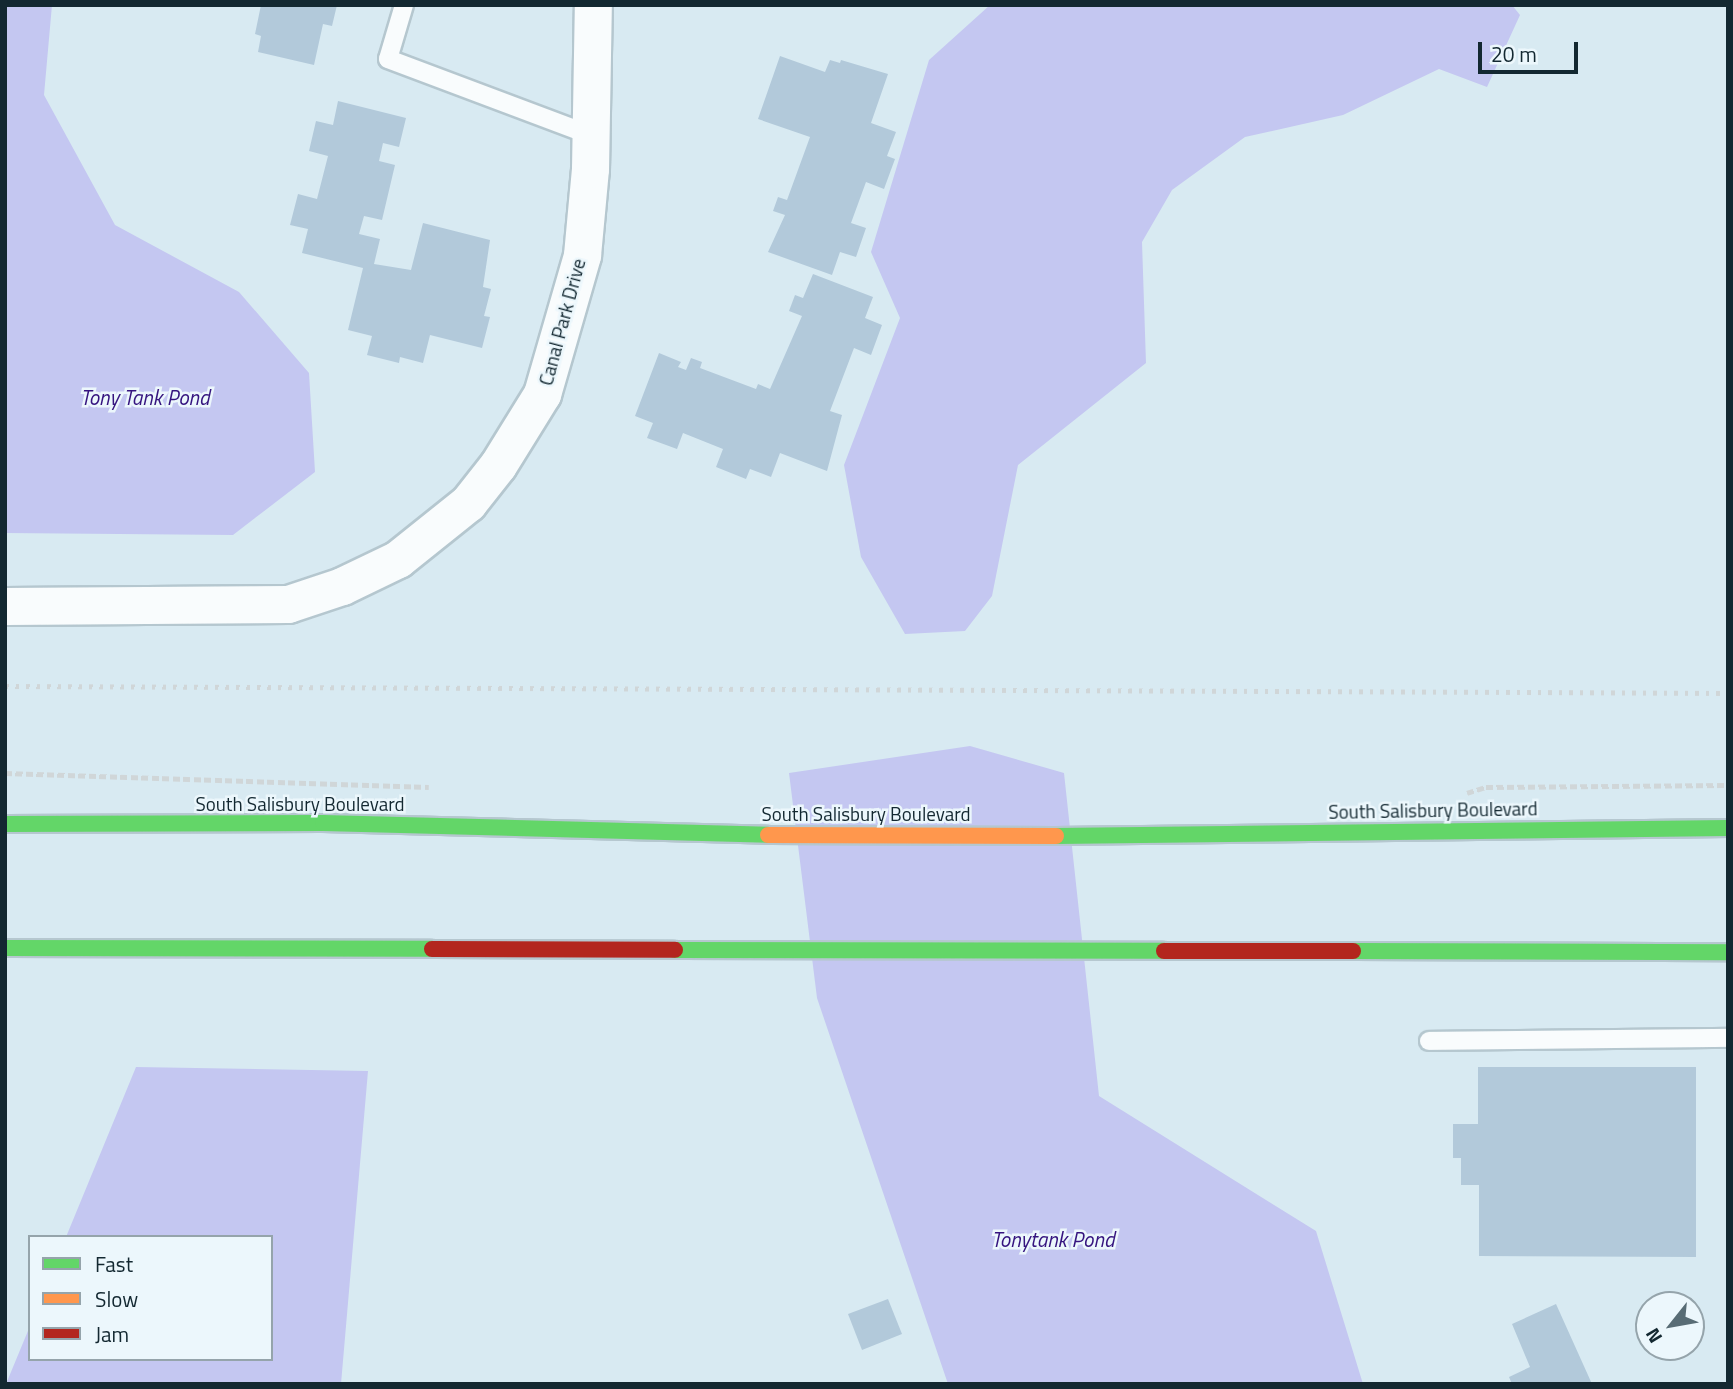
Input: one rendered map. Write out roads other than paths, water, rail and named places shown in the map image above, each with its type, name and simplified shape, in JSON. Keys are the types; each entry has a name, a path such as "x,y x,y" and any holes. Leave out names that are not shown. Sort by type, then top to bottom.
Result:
{"main road":[{"name":"South Salisbury Boulevard","path":"5,824 337,823 745,835 1162,836 1728,828"},
{"path":"5,948 766,949 1135,954 1728,952"}],"street":[{"name":"Canal Park Drive","path":"5,606 288,604 342,586 398,559 458,511 498,466 542,394 582,255 593,5"}],"lane":[{"path":"404,5 387,59 588,134"},
{"path":"1429,1041 1728,1038"}],"water":[{"name":"Tony Tank Pond","path":"5,5 52,5 44,95 115,225 239,292 309,373 315,472 233,535 5,533"},
{"path":"990,5 1512,5 1520,15 1487,87 1439,69 1343,115 1245,137 1172,190 1142,242 1146,363 1018,465 992,596 965,631 905,634 861,557 844,465 900,318 871,252 929,60"},
{"name":"Tonytank Pond","path":"970,746 1064,773 1099,1096 1316,1231 1363,1384 948,1384 817,998 789,773"},
{"path":"136,1067 368,1071 341,1384 6,1384 28,1331 28,1361 273,1361 273,1235 67,1235"}],"railway":[{"path":"5,686 1728,693"}]}
